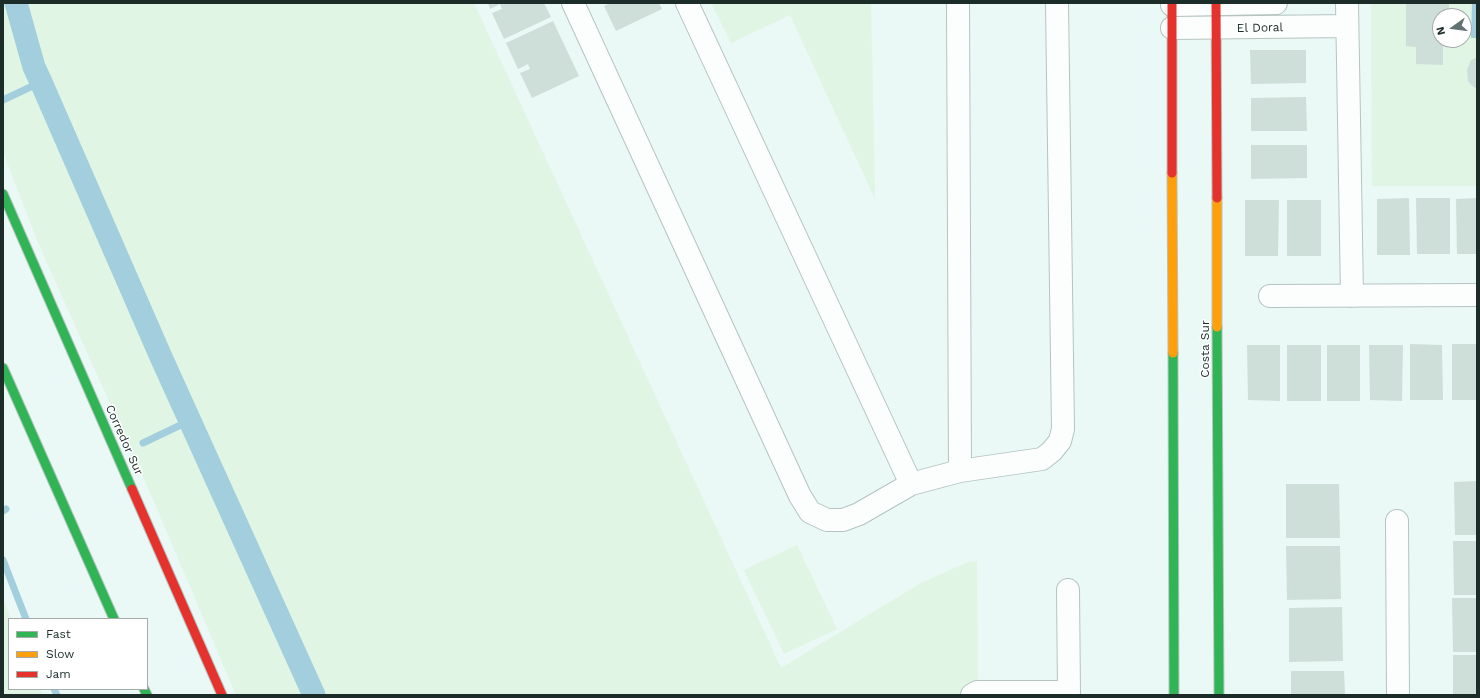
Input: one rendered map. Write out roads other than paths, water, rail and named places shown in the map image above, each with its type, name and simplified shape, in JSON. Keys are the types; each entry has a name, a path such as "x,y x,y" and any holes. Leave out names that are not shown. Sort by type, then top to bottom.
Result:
{"main road":[{"name":"Costa Sur","path":"1216,3 1219,695"},
{"path":"1172,4 1174,695"},
{"name":"Corredor Sur","path":"4,191 222,695"},
{"path":"3,368 114,618"}],"street":[{"path":"573,3 800,496 810,512 827,520 843,520 859,514 911,484 960,472 1042,459 1052,451 1060,441 1062,429 1057,3"},
{"path":"687,3 911,484"},
{"path":"958,3 960,472"},
{"name":"El Doral","path":"1172,4 1276,3"},
{"path":"1347,3 1352,296"},
{"name":"El Doral","path":"1172,28 1347,26"},
{"path":"1270,296 1477,295"},
{"path":"1397,521 1398,695"},
{"path":"972,695 978,692 1069,694 1068,590"}],"water":[{"path":"1472,3 1477,3 1477,44 1476,38 1472,38"}],"waterway":[{"path":"16,3 34,67 161,357 314,695"},
{"path":"3,100 41,82"},
{"path":"143,443 189,421"},
{"path":"3,560 26,618"},
{"path":"54,690 57,695"}]}
